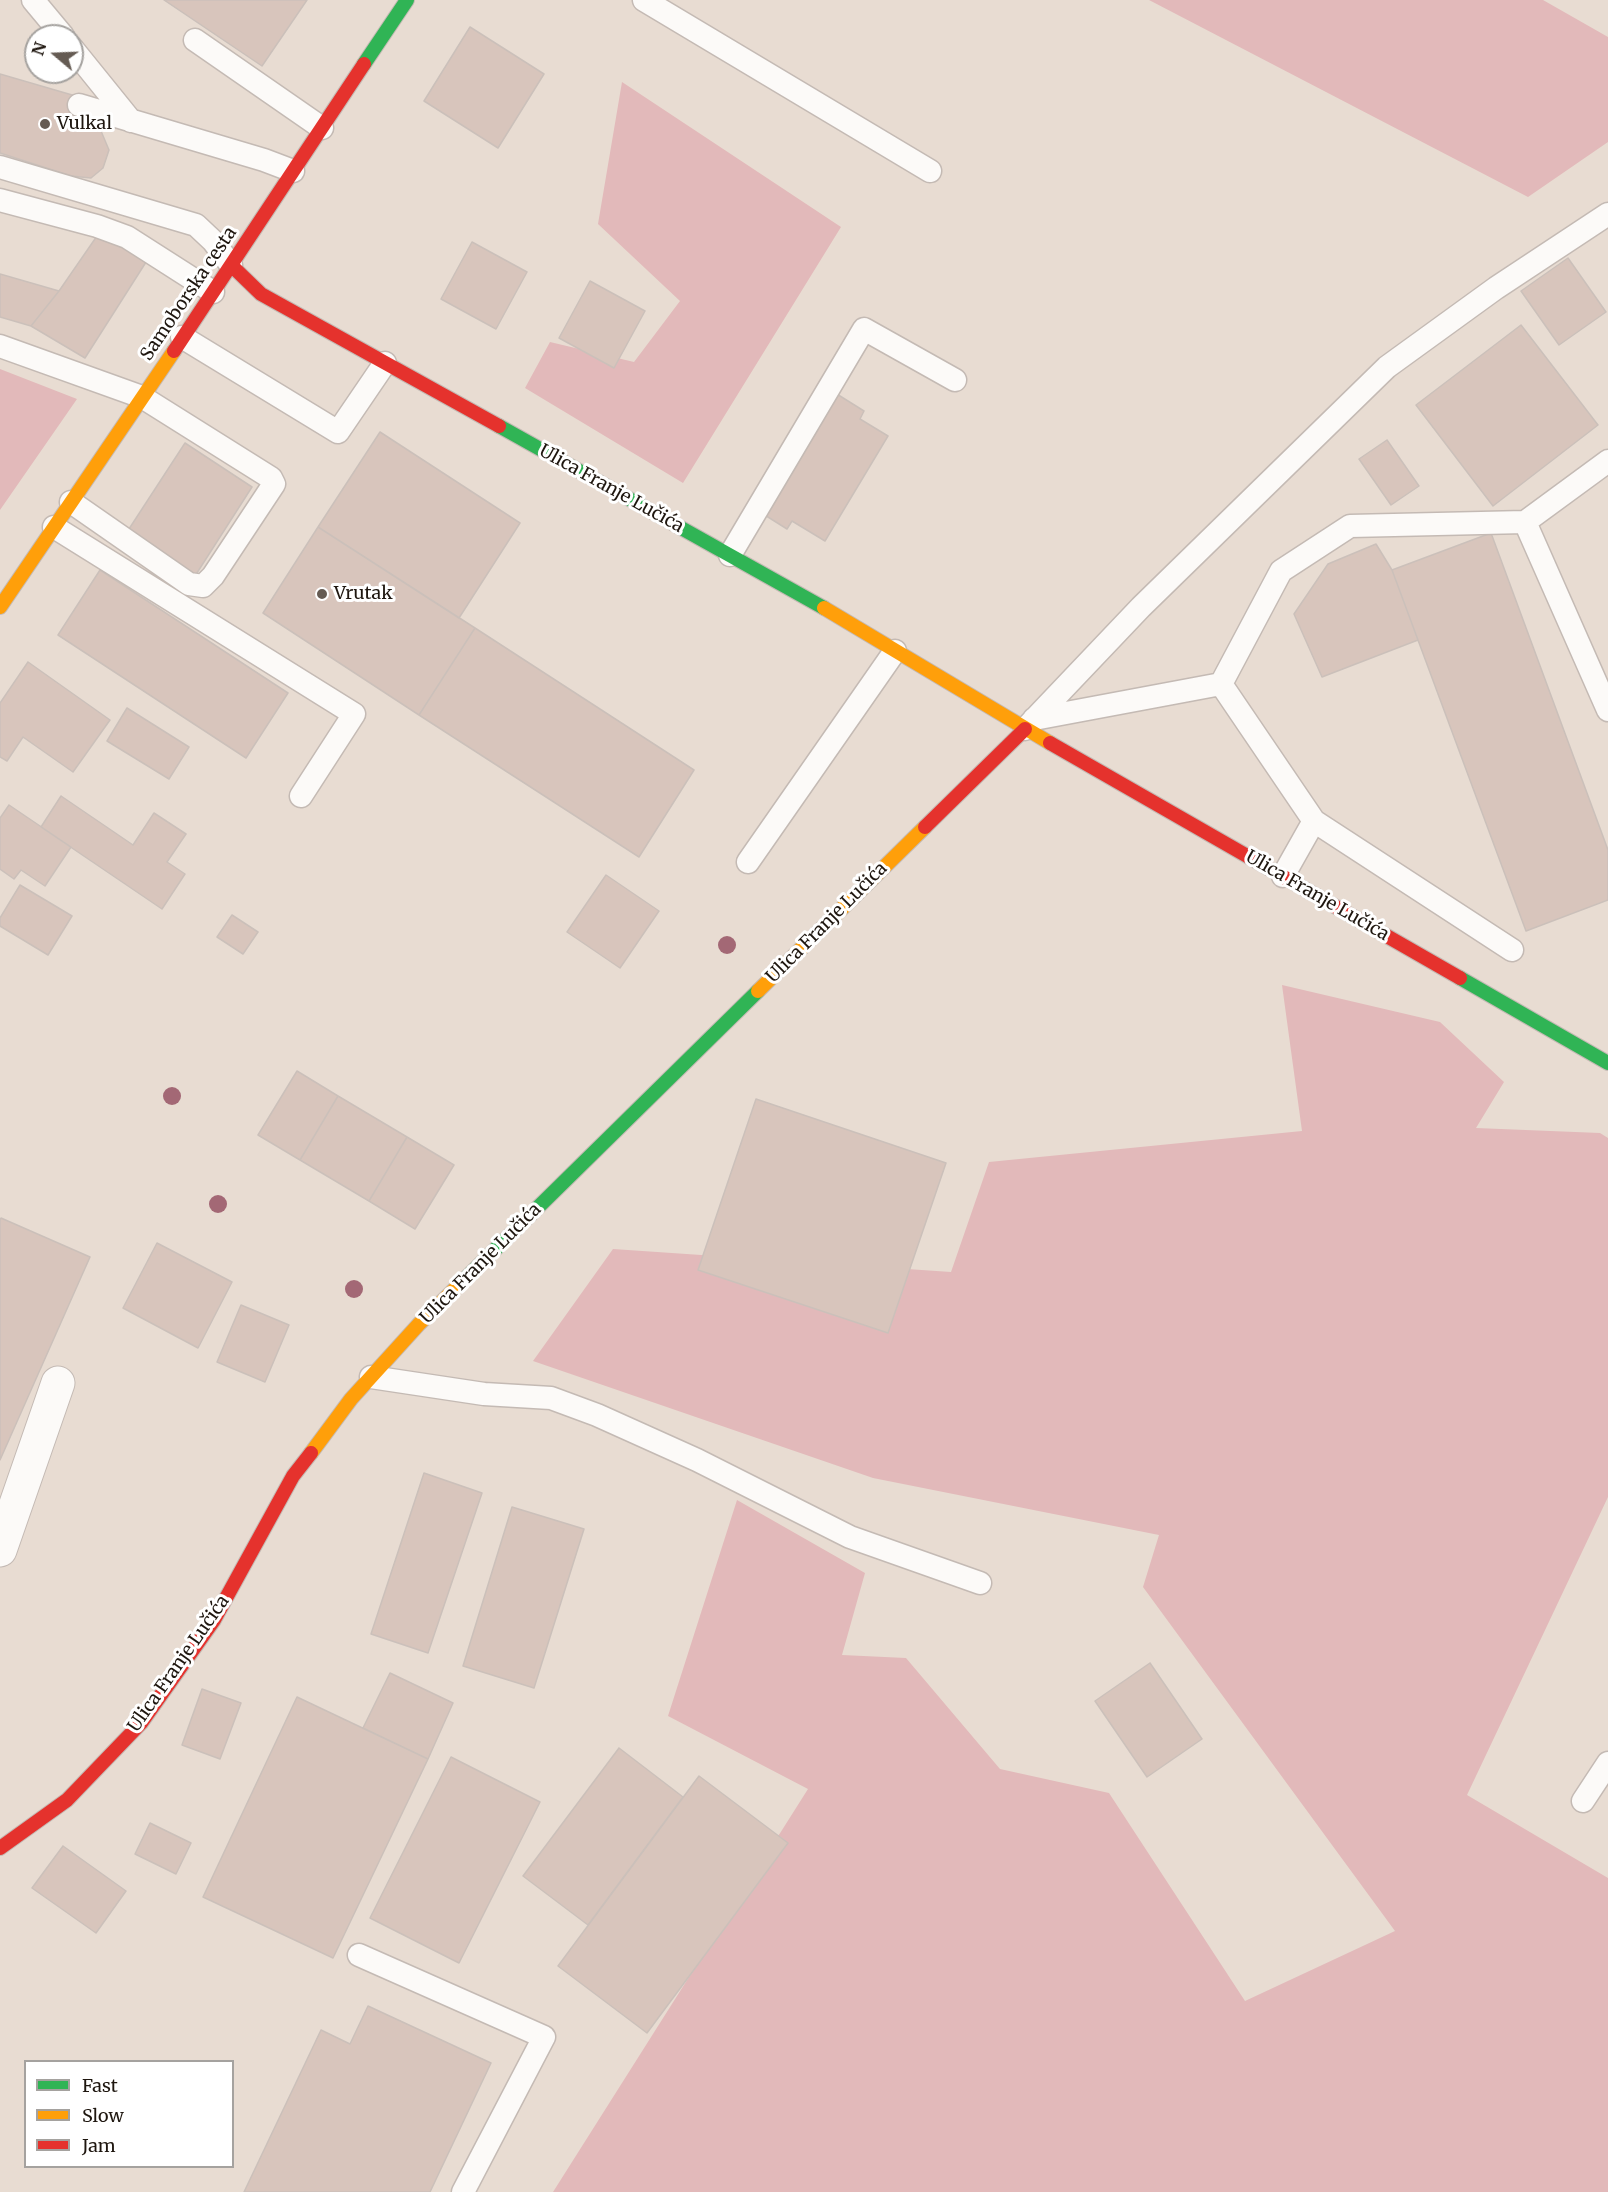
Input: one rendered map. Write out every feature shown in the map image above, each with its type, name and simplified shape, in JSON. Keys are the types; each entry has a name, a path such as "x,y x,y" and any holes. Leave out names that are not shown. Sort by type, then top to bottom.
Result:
{"street":[{"name":"Samoborska cesta","path":"0,607 407,0"},
{"name":"Ulica Franje Lučića","path":"231,265 261,294 800,593 895,651 1029,724 1283,876 1608,1063"},
{"name":"Ulica Franje Lučića","path":"0,1848 67,1800 141,1723 214,1620 293,1476 351,1399 419,1324 1029,724"},
{"path":"0,1550 58,1383"}],"lane":[{"path":"33,0 53,24"},
{"path":"644,0 930,171"},
{"path":"195,40 322,128"},
{"path":"84,63 131,121"},
{"path":"79,105 264,160 293,171"},
{"path":"0,167 196,225 213,241 231,265"},
{"path":"0,200 97,226 127,237 213,292"},
{"path":"1029,724 1141,607 1387,367 1496,288 1608,214"},
{"path":"730,555 864,329 955,380"},
{"path":"182,337 338,432 385,363"},
{"path":"0,346 142,397 271,478 274,484 213,576 203,586 189,584 71,502"},
{"path":"1221,684 1281,571 1350,526 1525,522 1608,461"},
{"path":"1525,522 1608,710"},
{"path":"54,527 354,714 302,796"},
{"path":"747,862 895,651"},
{"path":"1029,724 1221,684"},
{"path":"1221,684 1314,821 1512,950"},
{"path":"1283,876 1314,821"},
{"path":"371,1377 484,1394 551,1398 597,1415 697,1460 850,1537 980,1583"},
{"path":"1583,1801 1608,1763"},
{"path":"359,1955 544,2037 463,2192"}],"shaded area":[{"path":"1149,0 1543,0 1608,37 1608,142 1528,197"},
{"path":"622,82 841,227 683,483 525,388 550,342 634,362 680,301 598,224"},
{"path":"0,369 77,399 0,510"},
{"path":"1282,985 1440,1022 1504,1082 1476,1128 1600,1133 1608,1138 1608,1497 1467,1795 1608,1878 1608,2192 553,2192 808,1789 668,1716 737,1500 865,1573 842,1655 906,1658 1000,1769 1109,1793 1245,2001 1395,1931 1143,1587 1159,1535 873,1478 533,1361 613,1249 951,1272 989,1162 1302,1131"}],"building":[{"path":"164,0 307,0 262,66"},
{"path":"470,27 544,74 498,148 424,101"},
{"name":"Vulkal","path":"0,74 24,81 24,84 34,84 79,97 78,117 101,131 109,150 103,168 91,178 71,176 0,153"},
{"path":"97,236 148,259 85,358 31,326 59,291"},
{"path":"472,242 527,272 496,329 441,299"},
{"path":"1568,258 1606,312 1559,345 1521,291"},
{"path":"0,274 59,291 31,326 0,317"},
{"path":"590,281 645,311 614,368 559,338"},
{"path":"1521,325 1598,425 1493,506 1416,405"},
{"path":"832,391 864,411 860,419 888,436 825,541 792,521 787,529 760,512"},
{"path":"380,432 520,523 459,618 318,527"},
{"path":"1387,440 1419,486 1391,505 1359,459"},
{"path":"185,443 252,487 195,576 127,532"},
{"path":"318,527 475,628 419,715 263,613"},
{"path":"1491,533 1608,850 1608,900 1526,931 1392,570"},
{"path":"1376,544 1392,570 1418,640 1322,677 1294,614 1328,564"},
{"path":"100,570 288,693 246,758 58,635"},
{"path":"475,628 694,770 639,857 419,715"},
{"path":"28,662 110,720 73,772 23,737 7,761 0,757 0,703"},
{"path":"127,708 189,747 169,779 107,741"},
{"path":"61,796 133,845 154,813 186,834 167,862 185,874 162,909 41,827"},
{"path":"9,805 71,847 45,886 21,870 14,879 0,869 0,818"},
{"path":"606,875 659,911 620,968 567,932"},
{"path":"20,885 72,916 48,955 0,926 0,918"},
{"path":"232,915 258,932 243,954 217,937"},
{"path":"297,1071 338,1096 300,1160 258,1135"},
{"path":"338,1096 407,1137 369,1201 300,1160"},
{"path":"756,1099 946,1163 888,1333 698,1270"},
{"path":"407,1137 454,1165 415,1229 369,1201"},
{"path":"1,1218 90,1257 0,1460 0,1220"},
{"path":"157,1243 232,1282 198,1348 123,1308"},
{"path":"241,1305 289,1325 265,1382 217,1362"},
{"path":"424,1473 482,1493 428,1653 371,1634"},
{"path":"512,1507 584,1529 534,1688 463,1666"},
{"path":"1150,1663 1202,1739 1147,1777 1095,1701"},
{"path":"390,1673 453,1703 428,1759 363,1728"},
{"path":"202,1689 241,1703 220,1759 182,1745"},
{"path":"297,1697 428,1759 333,1958 203,1897"},
{"path":"619,1748 683,1797 588,1925 523,1876"},
{"path":"451,1757 540,1802 459,1963 370,1918"},
{"path":"699,1776 788,1843 647,2033 558,1966"},
{"path":"150,1823 191,1843 176,1874 135,1854"},
{"path":"63,1846 126,1891 96,1933 32,1888"},
{"path":"368,2006 491,2063 430,2192 244,2192 321,2030 350,2044"}],"traffic: fast":[{"path":"364,64 407,0"},
{"path":"499,426 824,608"},
{"path":"1460,978 1608,1063"},
{"path":"461,1283 758,991"}],"traffic: slow":[{"path":"0,607 174,351"},
{"path":"824,608 1050,743"},
{"path":"758,991 925,827"},
{"path":"311,1453 351,1399 419,1324 461,1283"}],"traffic: jam":[{"path":"174,351 364,64"},
{"path":"231,265 261,294 499,426"},
{"path":"925,827 1025,729"},
{"path":"1050,743 1460,978"},
{"path":"0,1848 67,1800 141,1723 214,1620 293,1476 311,1453"}],"place":[{"name":"Vulkal","path":"45,124"},
{"name":"Vrutak","path":"322,594"}]}
